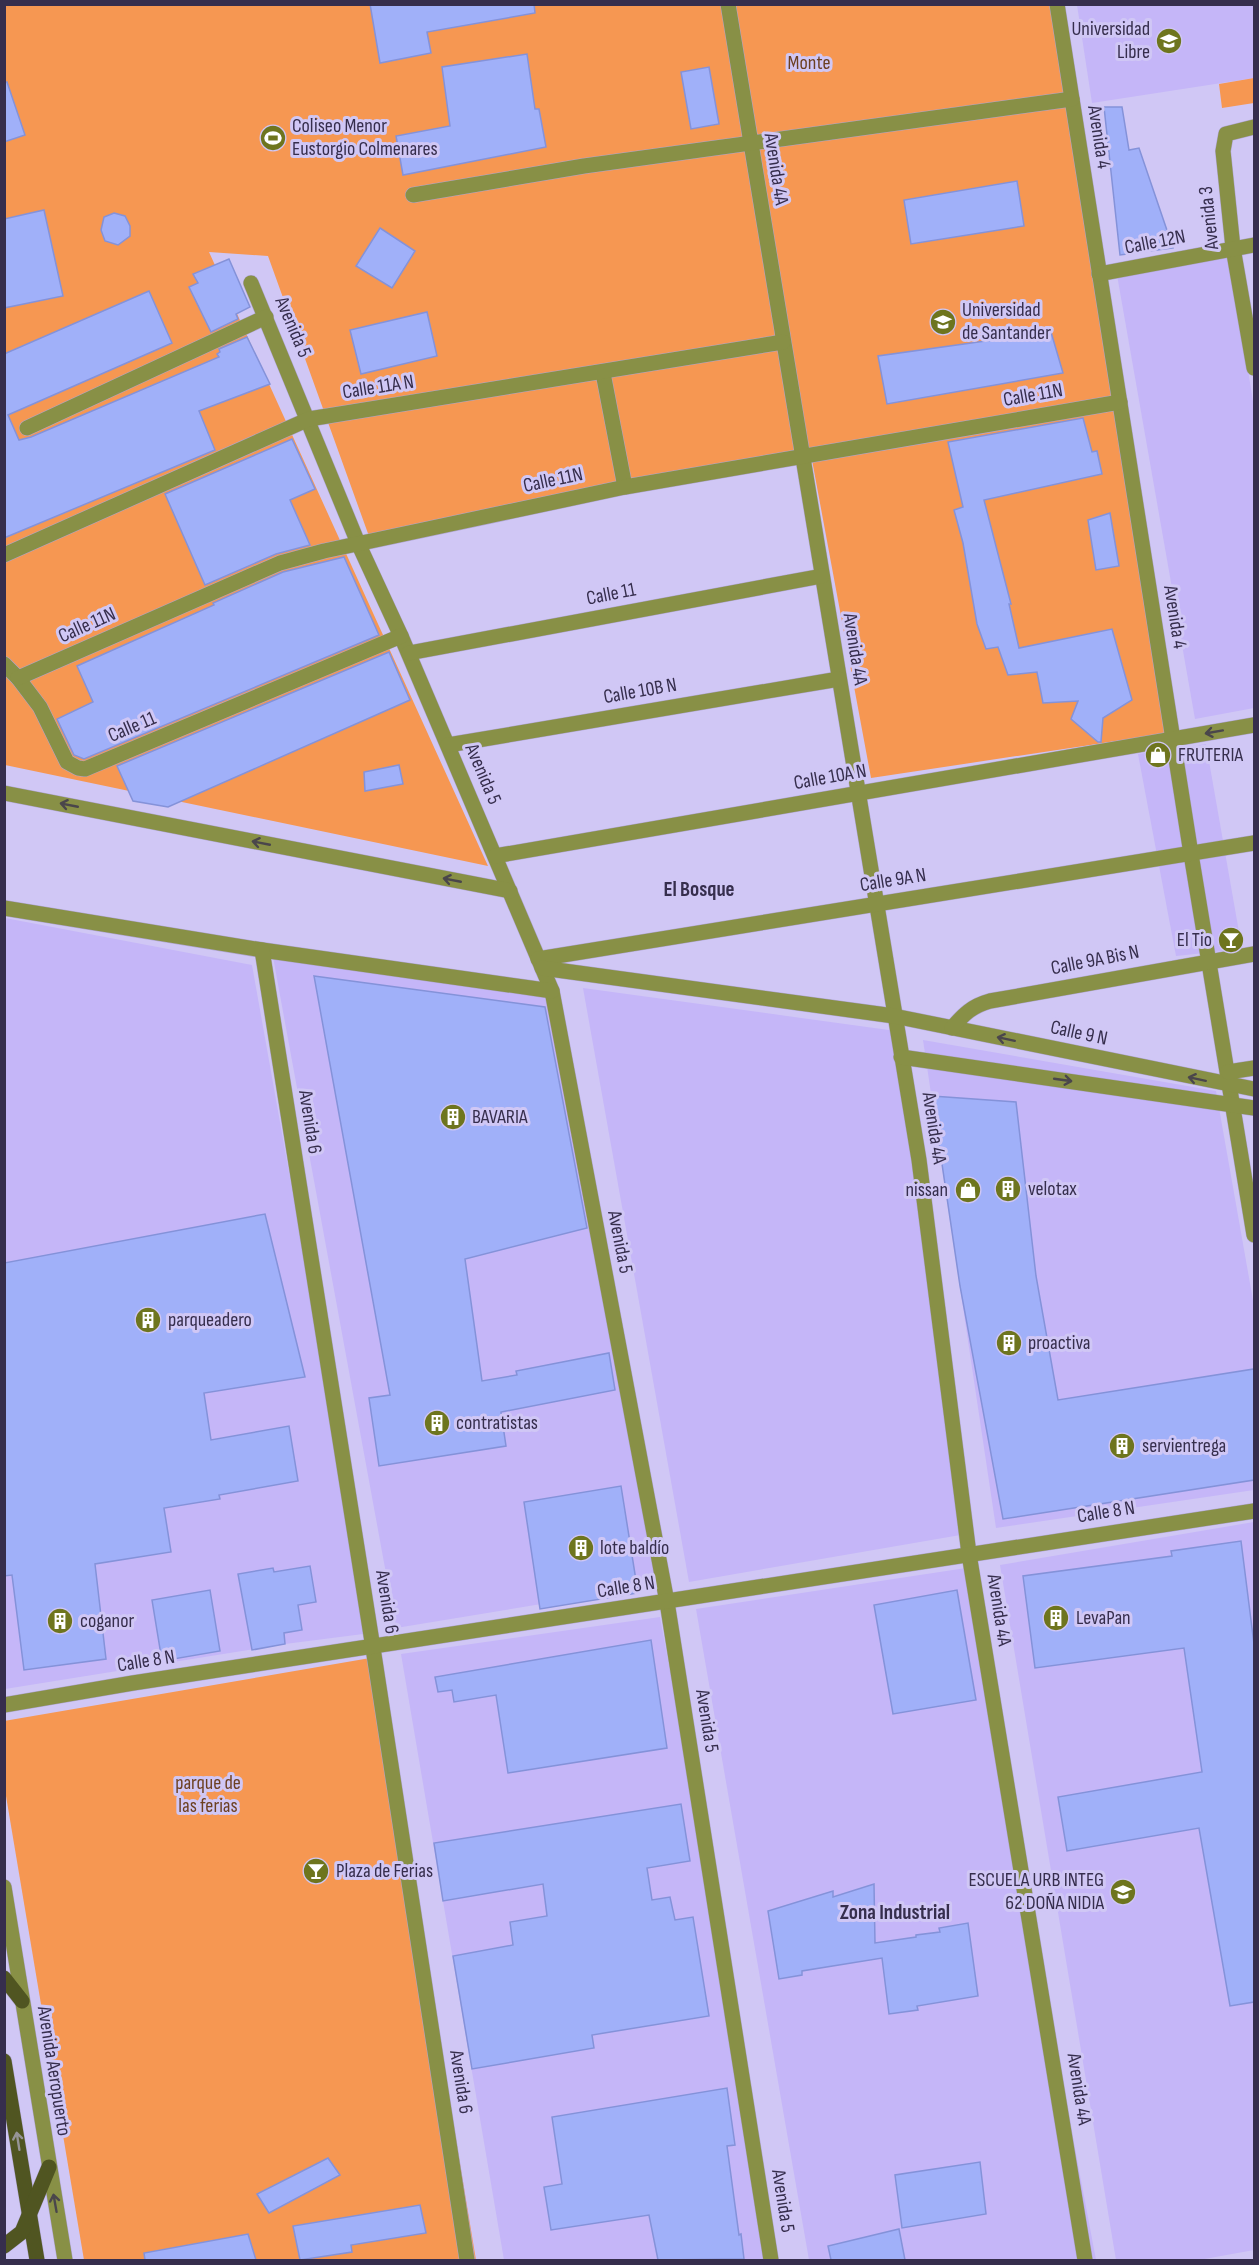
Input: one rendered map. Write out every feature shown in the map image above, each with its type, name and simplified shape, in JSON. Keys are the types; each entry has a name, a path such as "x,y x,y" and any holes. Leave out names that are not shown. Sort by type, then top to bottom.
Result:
{"main road":[{"path":"4,1978 22,2001"},
{"path":"4,2061 37,2260"},
{"path":"4,2246 22,2232 49,2167"}],"street":[{"name":"Avenida 4A","path":"728,4 919,1160 969,1554 1086,2260"},
{"name":"Avenida 4","path":"1057,4 1191,854 1254,1235"},
{"path":"413,195 584,166 1072,99"},
{"name":"Avenida 3","path":"1254,127 1226,134 1223,151 1233,248 1254,368"},
{"name":"Calle 12N","path":"1099,274 1254,245"},
{"name":"Avenida 5","path":"251,283 309,419 358,543 409,653 552,991 667,1602 771,2260"},
{"path":"27,428 266,317"},
{"name":"Calle 11A N","path":"4,555 309,419 783,342"},
{"path":"603,373 625,487"},
{"name":"Calle 11N","path":"18,678 280,563 358,543 625,487 1120,402"},
{"name":"Calle 11","path":"409,653 822,576"},
{"name":"Calle 11","path":"18,678 40,707 67,762 78,768 91,767 401,636"},
{"path":"4,664 18,678"},
{"name":"Calle 10B N","path":"448,745 839,679"},
{"name":"Calle 10A N","path":"495,856 1254,725"},
{"path":"4,793 510,891"},
{"name":"Calle 9A N","path":"540,963 876,904 1254,843"},
{"path":"4,908 262,950 552,991"},
{"name":"Avenida 6","path":"262,950 467,2260"},
{"name":"Calle 9A Bis N","path":"952,1028 967,1010 977,1004 1210,960 1254,954"},
{"name":"Calle 9 N","path":"540,963 894,1016 1229,1079 1254,1089"},
{"path":"901,1057 1254,1108"},
{"path":"1229,1079 1254,1068"},
{"name":"Calle 8 N","path":"4,1705 1254,1510"},
{"name":"Avenida Aeropuerto","path":"4,1887 65,2260"}],"shaded area":[{"name":"Universidad Libre","path":"1077,5 1254,5 1254,78 1092,103"},
{"path":"1230,256 1254,408 1254,708 1195,719 1117,275"},
{"path":"1206,744 1242,949 1176,956 1138,754"},
{"path":"5,918 252,965 371,1633 285,1644 5,1689"},
{"path":"273,957 547,987 589,1228 656,1585 396,1628"},
{"path":"583,988 896,1031 972,1533 689,1582"},
{"path":"923,1040 1216,1091 1254,1306 1254,1490 996,1528"},
{"path":"1254,1522 1254,2250 1199,2260 1116,2260 1000,1565"},
{"path":"966,1568 1096,2260 809,2260 696,1609"},
{"path":"660,1617 778,2260 504,2260 401,1654"}],"green space":[{"name":"Monte","path":"5,5 1057,5 1176,732 871,778 812,460 370,539 268,256 209,252 488,866 5,765"},
{"path":"1254,78 1254,103 1222,108 1219,84"},
{"name":"parque de las ferias","path":"376,1657 476,2260 84,2260 5,1790 4,1721"}],"building":[{"path":"370,4 534,4 535,13 427,32 431,53 380,63"},
{"path":"527,54 535,109 539,109 546,147 403,175 396,136 450,126 442,67"},
{"path":"709,67 719,124 691,129 681,72"},
{"path":"4,82 7,82 25,135 4,142"},
{"path":"1104,107 1122,107 1129,150 1139,148 1173,248 1120,255"},
{"path":"1017,181 1024,226 911,244 904,200"},
{"path":"44,210 63,296 4,308 4,219"},
{"path":"114,213 125,216 130,226 130,236 118,245 105,241 101,230 104,217"},
{"path":"380,228 415,251 392,288 356,266"},
{"path":"229,259 250,307 236,314 238,319 211,332 189,287 198,283 193,274"},
{"path":"149,291 172,343 8,415 19,440 31,437 219,357 217,354 220,352 219,349 247,337 270,384 199,411 215,450 4,538 4,354"},
{"path":"427,312 437,356 361,374 350,330"},
{"path":"1051,332 1063,373 887,404 878,356"},
{"path":"1083,418 1092,452 1097,451 1102,474 984,500 1011,604 1009,604 1019,648 1112,629 1132,700 1103,718 1101,742 1098,742 1071,719 1078,701 1043,703 1037,672 1008,675 998,647 986,649 977,624 963,543 954,510 963,507 948,442"},
{"path":"292,439 315,489 290,500 310,545 276,554 205,585 165,494"},
{"path":"1110,513 1119,566 1096,570 1088,520"},
{"path":"344,557 379,635 84,759 74,755 57,719 93,702 77,666 283,572"},
{"path":"389,652 410,700 168,807 133,801 117,766"},
{"path":"399,765 403,784 365,791 364,772"},
{"name":"BAVARIA","path":"314,976 545,1007 587,1228 465,1259 482,1381 517,1375 516,1371 609,1353 615,1390 501,1412 506,1446 379,1466 369,1398 390,1395"},
{"path":"932,1096 1016,1102 1036,1276 1058,1400 1254,1369 1254,1480 1003,1519 960,1286"},
{"path":"265,1214 305,1377 204,1393 211,1440 289,1426 298,1481 219,1495 220,1499 164,1508 171,1552 95,1564 106,1659 24,1670 12,1575 4,1576 4,1263"},
{"name":"lote baldío","path":"621,1486 638,1593 540,1609 524,1502"},
{"path":"1241,1541 1254,1644 1254,2002 1230,2006 1199,1828 1067,1851 1058,1797 1202,1772 1184,1648 1035,1668 1023,1576 1172,1556 1171,1551"},
{"path":"310,1566 316,1602 298,1605 302,1630 284,1633 285,1644 252,1650 238,1574 273,1568 274,1572"},
{"path":"210,1590 220,1651 162,1661 152,1600"},
{"path":"957,1590 976,1700 893,1714 874,1605"},
{"path":"651,1640 667,1748 508,1773 496,1695 454,1702 452,1690 438,1692 435,1677"},
{"path":"681,1804 690,1861 647,1868 652,1900 670,1897 675,1920 693,1917 709,2016 592,2035 594,2048 472,2069 453,1956 513,1945 510,1922 547,1916 543,1884 443,1901 434,1843"},
{"path":"874,1884 875,1943 940,1932 939,1928 968,1923 978,1996 917,2006 918,2010 889,2014 882,1958 802,1971 802,1975 779,1979 768,1911 833,1891 833,1897"},
{"path":"727,2088 735,2145 727,2146 744,2259 658,2260 649,2215 551,2230 544,2187 562,2184 552,2117"},
{"path":"328,2158 340,2175 269,2213 257,2194"},
{"path":"980,2162 986,2214 902,2228 895,2175"},
{"path":"420,2205 426,2233 351,2245 352,2252 300,2260 293,2226"},
{"path":"899,2229 905,2260 831,2260 828,2246"},
{"path":"248,2234 256,2260 145,2260 144,2253"}],"place":[{"name":"Universidad Libre","path":"1169,41"},
{"name":"Coliseo Menor Eustorgio Colmenares","path":"273,138"},
{"name":"Universidad de Santander","path":"943,322"},
{"name":"FRUTERIA","path":"1158,755"},
{"name":"El Tio","path":"1231,940"},
{"name":"BAVARIA","path":"453,1117"},
{"name":"velotax","path":"1008,1189"},
{"name":"nissan","path":"968,1190"},
{"name":"parqueadero","path":"148,1320"},
{"name":"proactiva","path":"1009,1343"},
{"name":"contratistas","path":"437,1423"},
{"name":"servientrega","path":"1122,1446"},
{"name":"lote baldío","path":"581,1548"},
{"name":"LevaPan","path":"1056,1618"},
{"name":"coganor","path":"60,1621"},
{"name":"Plaza de Ferias","path":"316,1871"},
{"name":"ESCUELA URB INTEG 62 DOÑA NIDIA","path":"1123,1892"}],"district":[{"name":"El Bosque","path":"699,889"},
{"name":"Zona Industrial","path":"895,1912"}]}
